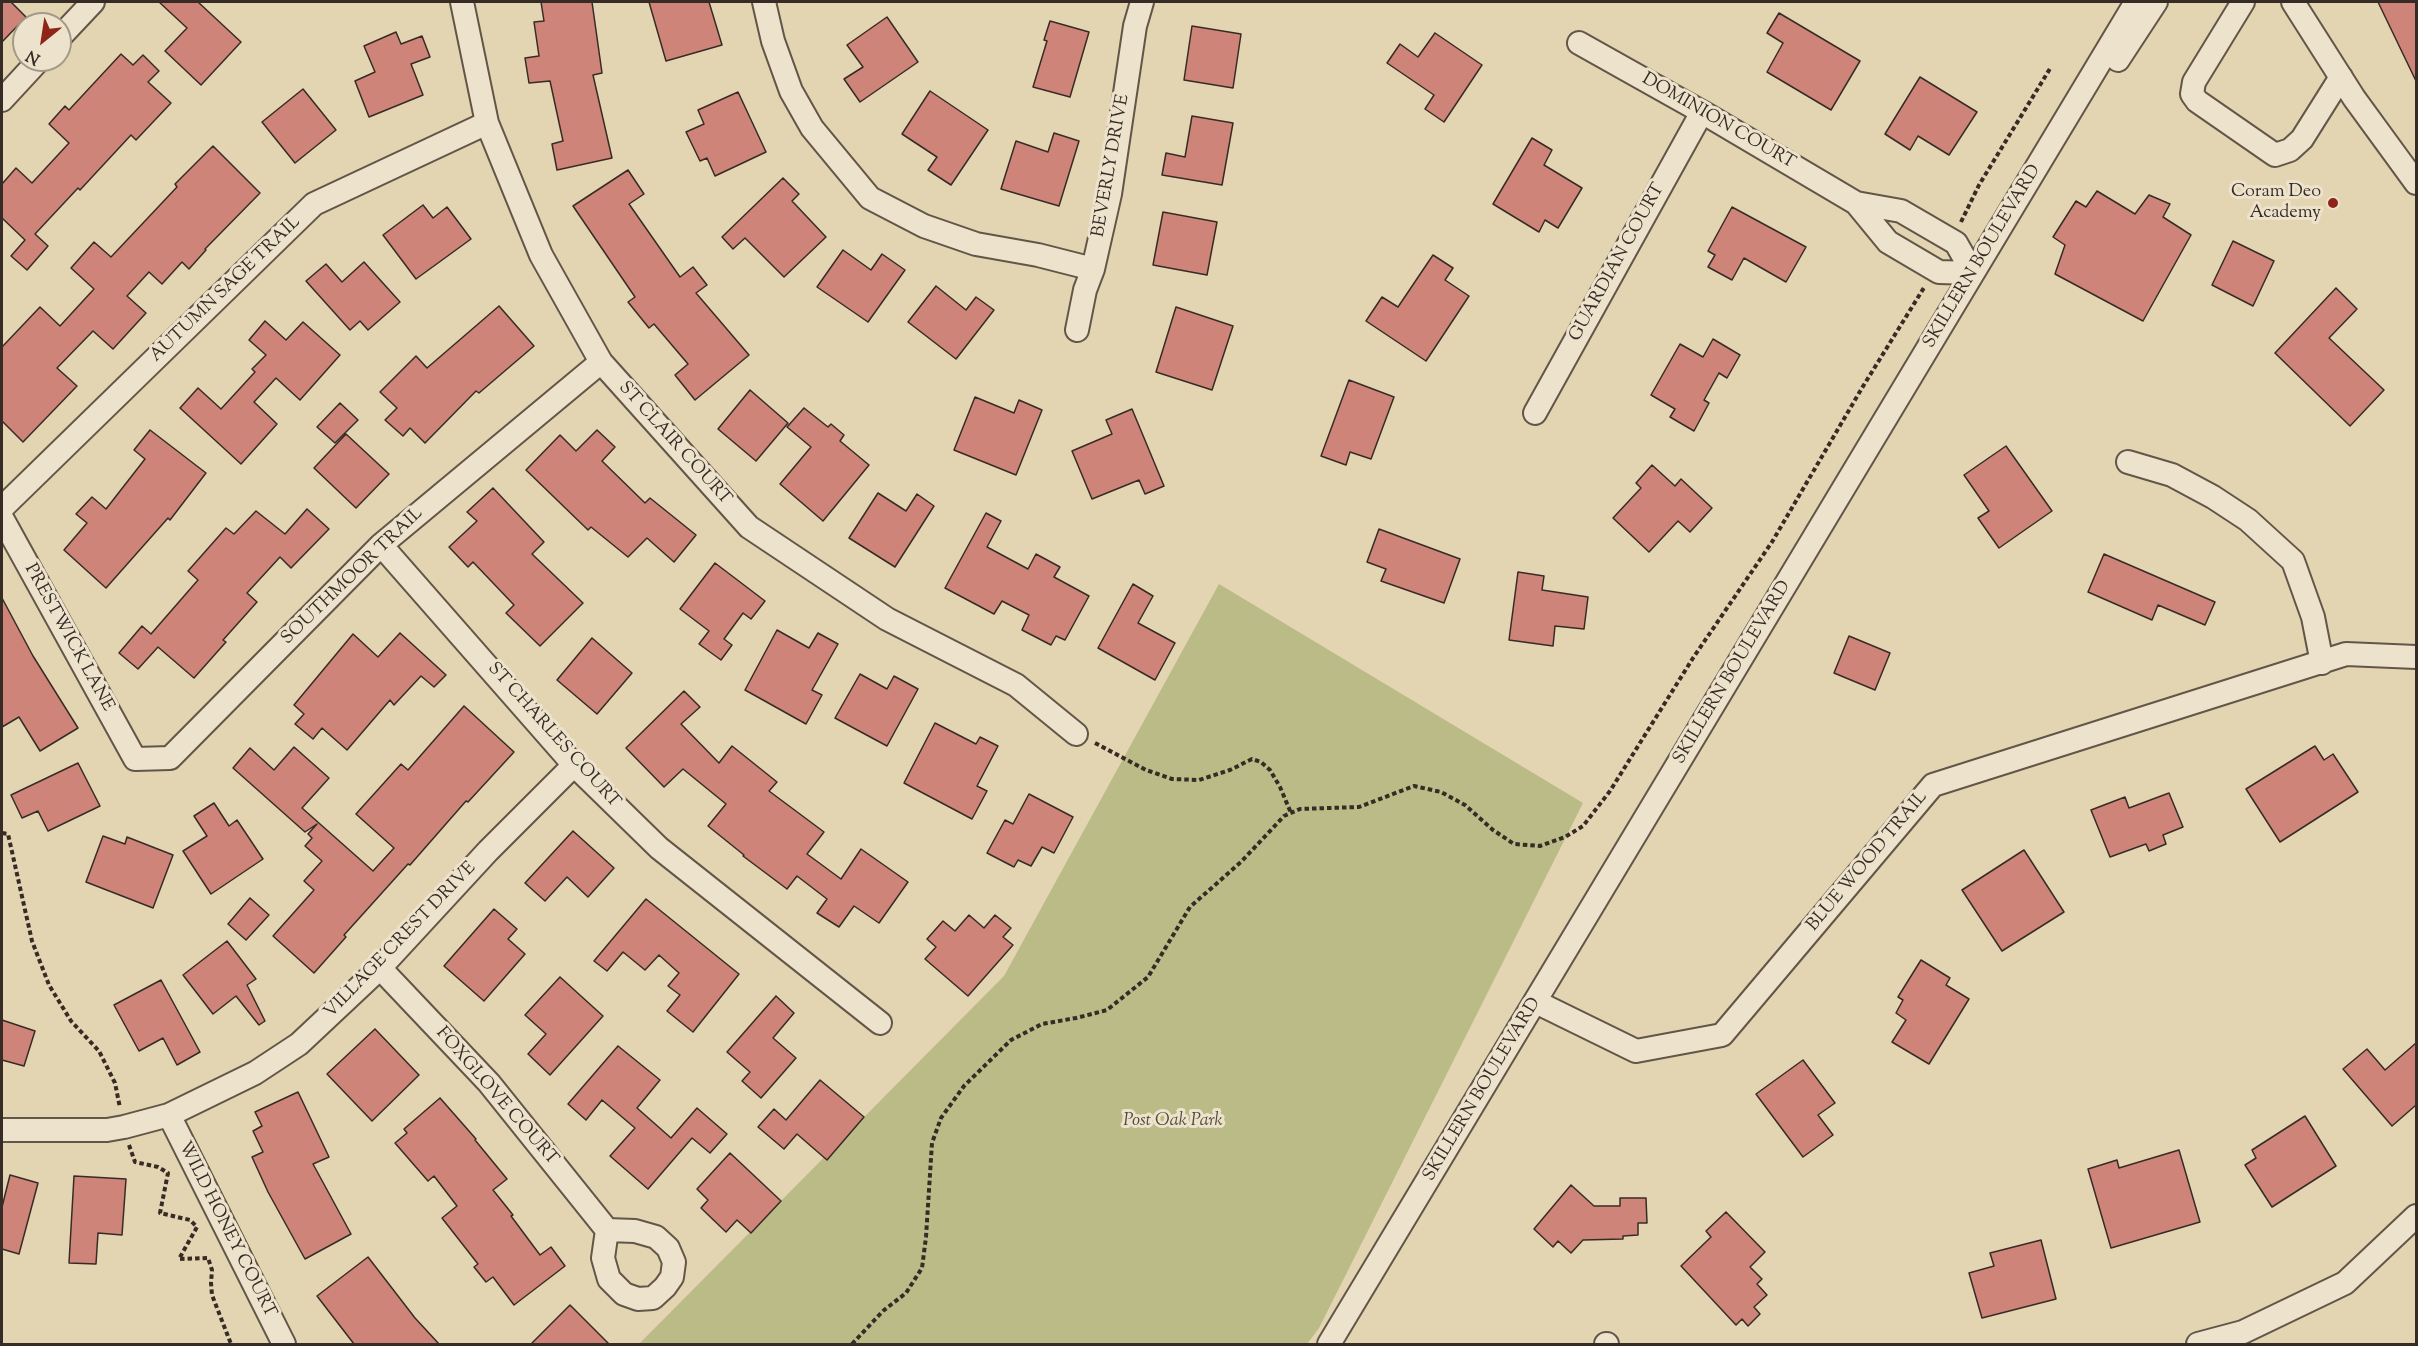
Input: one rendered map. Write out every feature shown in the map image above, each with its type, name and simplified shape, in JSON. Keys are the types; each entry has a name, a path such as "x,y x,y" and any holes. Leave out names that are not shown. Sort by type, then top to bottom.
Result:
{"street":[{"path":"72,24 93,2"},
{"name":"ST CLAIR COURT","path":"462,2 487,123 541,255 601,362 749,527 887,619 1016,685 1076,734"},
{"path":"764,2 773,41 791,91 812,128 870,198 924,226 976,244 1038,255 1093,269"},
{"name":"BEVERLY DRIVE","path":"1077,330 1110,194 1136,26 1142,2"},
{"name":"SKILLERN BOULEVARD","path":"1329,1344 2136,2"},
{"path":"2089,80 2110,72 2156,2"},
{"path":"2243,2 2194,82 2192,94 2197,101 2275,154 2290,150 2302,139 2341,77"},
{"path":"2293,2 2341,77 2416,183"},
{"name":"DOMINION COURT","path":"1579,43 1856,203 1888,242 1935,270 1973,273"},
{"path":"2,100 28,72"},
{"name":"GUARDIAN COURT","path":"1534,413 1702,112"},
{"name":"AUTUMN SAGE TRAIL","path":"2,508 314,204 487,123"},
{"name":"DOMINION COURT","path":"1856,203 1901,211 1956,243 1973,273"},
{"name":"SOUTHMOOR TRAIL","path":"135,759 170,758 381,545 601,362"},
{"path":"2128,462 2172,475 2213,497 2248,520 2293,561 2313,617 2322,663"},
{"name":"PRESTWICK LANE","path":"2,518 135,759"},
{"name":"ST CHARLES COURT","path":"381,545 574,765 659,848 880,1023"},
{"name":"BLUE WOOD TRAIL","path":"1536,1002 1636,1051 1722,1035 1933,785 2346,654 2416,657"},
{"name":"VILLAGE CREST DRIVE","path":"2,1130 107,1130 124,1127 169,1115 255,1073 299,1044 380,968 488,850 574,765"},
{"name":"FOXGLOVE COURT","path":"380,968 489,1083 607,1230"},
{"name":"WILD HONEY COURT","path":"169,1115 284,1344"},
{"path":"2198,1344 2243,1332 2345,1283 2416,1216"}],"path":[{"path":"1952,241 1979,185 2051,67"},
{"path":"852,1344 883,1311 906,1293 922,1268 932,1143 941,1118 964,1086 1011,1040 1042,1024 1107,1010 1128,995 1148,977 1190,907 1241,862 1284,816 1300,809 1359,807 1414,786 1442,792 1465,805 1493,830 1514,844 1540,846 1565,837 1583,826 1610,791 1693,658 1772,542 1856,398 1935,270"},
{"path":"1076,734 1146,770 1172,779 1199,780 1230,770 1251,759 1261,762 1275,778 1291,813"},
{"path":"2,832 8,834 32,941 49,985 71,1021 99,1051 115,1083 124,1127 135,1162 158,1167 168,1173 159,1213 190,1220 197,1227 179,1258 208,1258 212,1270 210,1283 212,1295 231,1344"}],"green space":[{"name":"Post Oak Park","path":"1219,584 1583,803 1319,1328 1307,1344 639,1344 1004,976"}],"building":[{"path":"2,2 11,2 21,12 12,12 12,32 2,42"},
{"path":"159,2 198,2 241,42 201,85 165,51 187,28"},
{"path":"541,2 592,2 602,73 593,75 612,158 557,170 552,144 563,141 550,81 529,83 525,58 539,56 534,22 544,21"},
{"path":"649,2 709,2 722,45 666,61"},
{"path":"2378,2 2416,2 2416,81"},
{"path":"1779,13 1860,61 1831,110 1767,72 1783,43 1767,33"},
{"path":"887,17 918,62 860,102 844,79 863,67 847,45"},
{"path":"1050,21 1089,32 1070,97 1033,87 1047,41 1044,40"},
{"path":"1192,26 1241,34 1233,88 1184,80"},
{"path":"396,32 401,44 422,36 430,57 411,64 423,95 369,117 355,81 375,72 364,46"},
{"path":"1435,33 1482,65 1444,122 1425,109 1434,95 1387,63 1400,44 1418,57"},
{"path":"121,54 133,65 143,55 159,71 148,82 171,103 136,140 131,135 35,234 48,246 27,270 11,256 25,240 2,218 2,184 16,168 32,183 69,143 49,124 65,106 69,110"},
{"path":"1920,77 1977,112 1949,155 1918,136 1910,150 1885,134"},
{"path":"303,89 336,130 295,163 262,122"},
{"path":"930,91 988,130 951,185 928,170 937,157 902,134"},
{"path":"738,92 766,152 715,176 707,158 700,161 686,132 704,124 698,110"},
{"path":"1192,116 1233,123 1222,185 1162,175 1166,153 1185,157"},
{"path":"1054,133 1079,141 1059,206 1001,189 1016,141 1048,152"},
{"path":"1532,138 1552,150 1544,165 1582,188 1558,228 1545,220 1539,232 1493,204"},
{"path":"213,146 260,193 205,249 189,269 182,262 162,284 149,272 127,296 146,313 113,349 93,331 57,368 77,386 23,442 2,421 2,347 40,307 60,326 94,289 71,268 94,242 111,257 177,187 175,184"},
{"path":"628,170 644,194 629,204 680,277 693,267 707,285 696,293 749,355 695,400 675,375 688,364 654,324 649,328 628,302 635,297 573,206"},
{"path":"783,178 799,194 792,201 826,237 784,277 745,238 733,249 722,237"},
{"path":"2097,191 2135,214 2149,195 2170,204 2163,217 2191,235 2143,321 2055,274 2065,245 2053,237 2076,201 2086,207"},
{"path":"423,205 433,218 447,207 471,239 416,279 383,235"},
{"path":"1732,207 1806,247 1786,282 1744,258 1732,280 1708,267 1715,255 1708,251"},
{"path":"1163,212 1217,222 1207,275 1153,265"},
{"path":"2233,241 2274,261 2253,306 2212,285"},
{"path":"843,250 871,270 882,254 905,270 868,322 817,287"},
{"path":"1433,255 1453,268 1445,280 1469,296 1426,361 1366,321 1382,297 1398,307"},
{"path":"364,262 400,302 368,330 360,321 350,330 306,281 326,264 342,282"},
{"path":"936,286 966,310 976,297 994,310 956,359 908,322"},
{"path":"2336,288 2357,309 2329,338 2384,390 2350,426 2275,353"},
{"path":"499,306 534,346 479,393 476,391 425,443 410,428 403,436 385,420 397,408 380,392 416,356 427,368"},
{"path":"1176,307 1233,326 1212,390 1156,372"},
{"path":"265,321 286,340 303,322 340,355 300,400 276,378 254,402 277,424 241,464 180,408 198,388 221,409 255,372 252,369 266,355 249,340"},
{"path":"1713,339 1740,355 1727,378 1719,373 1704,400 1709,403 1694,431 1670,417 1675,409 1651,395 1680,344 1703,357"},
{"path":"1349,380 1394,397 1371,459 1350,452 1346,465 1321,456"},
{"path":"750,390 788,423 756,461 718,429"},
{"path":"975,397 1014,413 1019,400 1042,410 1016,475 954,450"},
{"path":"340,403 358,420 335,443 317,427"},
{"path":"804,408 828,427 831,424 844,435 840,441 869,465 823,521 780,484 811,447 787,427"},
{"path":"1132,409 1164,486 1145,494 1139,480 1092,499 1072,451 1112,434 1106,420"},
{"path":"150,430 206,473 170,520 168,518 106,588 64,550 87,523 76,514 92,497 106,509 145,459 134,450"},
{"path":"597,430 615,447 602,461 645,503 650,498 696,535 674,562 647,538 628,557 591,527 588,530 526,470 560,435 576,451"},
{"path":"346,434 389,474 356,508 314,468"},
{"path":"2006,446 2052,511 1999,548 1978,518 1989,511 1964,475"},
{"path":"1652,465 1675,486 1681,479 1712,508 1690,532 1678,521 1649,552 1613,518 1641,488 1636,483"},
{"path":"493,488 544,542 532,554 583,603 540,646 506,613 514,605 473,562 468,567 449,547 477,521 467,512"},
{"path":"878,493 906,511 917,494 934,506 895,567 849,538"},
{"path":"307,509 329,529 291,568 280,557 247,593 257,602 223,640 226,642 194,678 158,647 138,669 119,653 142,626 151,634 198,580 188,571 226,528 234,534 256,511 285,534"},
{"path":"986,513 1001,521 987,547 1028,569 1036,554 1060,567 1054,577 1089,596 1065,640 1056,636 1051,645 1022,630 1029,615 1002,601 994,614 945,588"},
{"path":"1379,529 1460,559 1444,603 1381,581 1386,569 1367,562"},
{"path":"2104,554 2215,602 2205,625 2158,605 2152,620 2088,592"},
{"path":"715,563 765,601 751,619 743,613 724,639 732,645 721,660 699,644 709,631 680,609"},
{"path":"1518,572 1544,576 1542,590 1588,597 1584,629 1555,626 1553,646 1509,640"},
{"path":"1133,584 1153,596 1138,623 1175,643 1155,680 1098,648"},
{"path":"2,598 33,656 78,728 40,751 19,717 2,727"},
{"path":"777,630 809,648 818,633 838,644 812,690 822,695 806,724 745,690"},
{"path":"400,633 446,675 434,687 421,676 394,705 390,700 347,750 322,728 313,739 295,724 304,714 294,705 353,634 378,657"},
{"path":"1849,636 1890,653 1875,690 1834,673"},
{"path":"592,638 632,673 597,714 557,680"},
{"path":"860,674 887,689 894,676 918,689 887,746 835,718"},
{"path":"684,691 700,707 681,724 719,763 732,746 777,782 769,791 824,832 807,854 841,879 861,849 908,882 879,923 854,906 839,927 817,913 827,899 797,876 787,889 708,826 726,804 683,769 664,787 626,748"},
{"path":"464,706 514,752 468,802 466,801 410,865 408,864 344,935 346,937 314,973 273,936 314,890 304,881 322,861 305,846 312,838 308,834 317,824 305,832 233,768 250,748 274,770 294,747 329,778 302,808 373,871 394,848 356,814 401,764 408,770"},
{"path":"935,723 976,744 980,737 998,746 977,786 987,791 972,819 904,783"},
{"path":"2315,746 2324,760 2333,754 2358,792 2280,842 2246,789"},
{"path":"78,763 100,806 48,831 38,811 22,818 11,795"},
{"path":"2169,793 2183,827 2163,835 2166,844 2149,851 2146,844 2110,857 2091,810 2125,797 2129,808"},
{"path":"1029,794 1073,817 1054,853 1042,847 1031,866 1018,860 1014,867 987,853 1005,820 1013,824"},
{"path":"214,803 229,826 237,820 263,859 211,894 183,851 207,836 194,816"},
{"path":"573,831 614,868 588,897 567,877 545,901 525,883"},
{"path":"103,836 125,844 127,837 173,855 153,908 86,882"},
{"path":"2024,850 2064,912 2002,951 1962,890"},
{"path":"250,898 269,915 246,940 228,924"},
{"path":"646,899 739,974 693,1032 667,1011 680,995 668,986 679,973 659,955 645,970 623,952 607,971 594,961"},
{"path":"494,909 517,929 508,939 525,954 484,1001 444,966"},
{"path":"969,915 984,928 995,915 1011,928 1003,937 1013,945 968,996 925,959 936,947 927,939 943,921 955,931"},
{"path":"227,941 256,979 247,985 265,1021 259,1025 236,996 213,1014 183,975"},
{"path":"1921,960 1950,978 1946,985 1969,999 1929,1064 1892,1042 1906,1020 1896,1013 1903,1000 1898,997"},
{"path":"560,977 603,1016 550,1075 528,1054 546,1034 525,1015"},
{"path":"161,980 200,1052 177,1065 163,1038 139,1051 114,1005"},
{"path":"776,996 794,1013 773,1038 796,1058 761,1098 742,1081 750,1072 727,1052"},
{"path":"2,1020 35,1031 24,1066 2,1060"},
{"path":"375,1029 419,1075 372,1121 327,1074"},
{"path":"2416,1043 2416,1105 2392,1126 2343,1069 2367,1049 2385,1070"},
{"path":"618,1046 660,1080 637,1108 671,1138 697,1108 727,1134 710,1153 692,1138 648,1189 610,1156 635,1128 602,1100 586,1120 568,1104"},
{"path":"1803,1060 1835,1103 1818,1115 1833,1135 1803,1157 1756,1094"},
{"path":"820,1080 864,1117 827,1160 797,1134 784,1149 758,1127 774,1109 786,1120"},
{"path":"298,1092 329,1157 313,1164 351,1234 305,1259 268,1192 252,1157 263,1152 253,1131 262,1126 255,1112"},
{"path":"440,1098 507,1179 493,1190 540,1255 551,1247 565,1266 514,1305 493,1277 486,1282 474,1267 478,1264 442,1218 457,1206 434,1176 428,1181 395,1143 407,1133 404,1129"},
{"path":"2305,1116 2336,1166 2272,1207 2245,1165 2256,1158 2252,1150"},
{"path":"2179,1150 2200,1222 2111,1248 2088,1169 2117,1160 2119,1168"},
{"path":"730,1153 781,1201 751,1233 737,1220 726,1232 701,1208 708,1200 697,1189"},
{"path":"10,1175 38,1183 19,1254 2,1249 2,1207"},
{"path":"74,1176 126,1179 122,1235 98,1233 96,1264 69,1263"},
{"path":"1571,1185 1594,1206 1620,1206 1620,1198 1646,1198 1647,1223 1638,1223 1638,1235 1623,1236 1623,1239 1583,1240 1571,1253 1558,1241 1553,1247 1534,1229"},
{"path":"1726,1212 1765,1252 1750,1267 1762,1279 1757,1284 1767,1295 1754,1307 1760,1314 1748,1326 1742,1319 1736,1325 1681,1266 1711,1237 1706,1231"},
{"path":"2041,1240 2056,1299 1982,1318 1969,1273 1994,1266 1990,1253"},
{"path":"368,1257 415,1318 439,1344 354,1344 317,1296"},
{"path":"570,1305 609,1344 531,1344"}],"place":[{"name":"Coram Deo Academy","path":"2333,203"}]}
